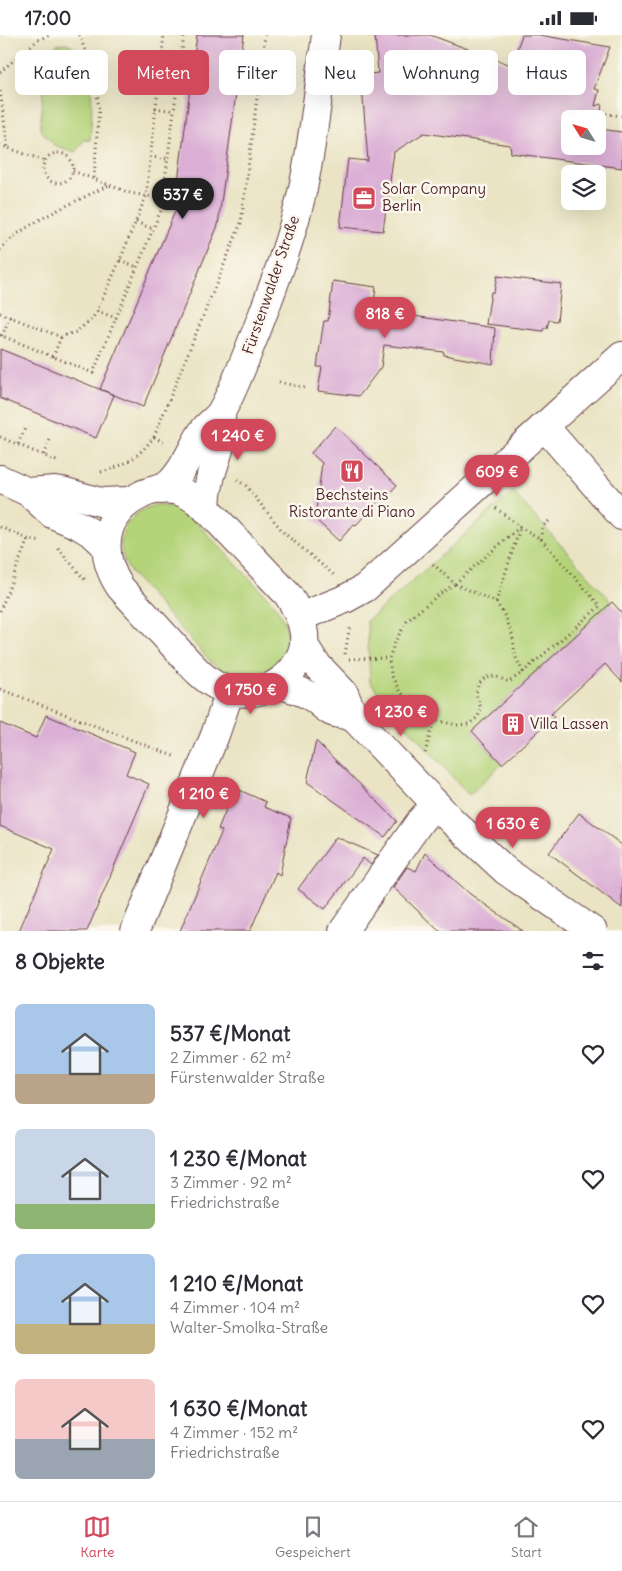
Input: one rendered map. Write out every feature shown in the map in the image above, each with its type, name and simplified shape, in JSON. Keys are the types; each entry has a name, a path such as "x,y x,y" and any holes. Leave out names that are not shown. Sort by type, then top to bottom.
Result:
{"main road":[{"name":"Fürstenwalder Straße","path":"161,490 176,477 202,431 220,413 242,367 288,244 303,188 326,35"},
{"path":"300,617 345,599 365,587 622,356"},
{"name":"Fürstenwalder Straße","path":"206,509 207,494 222,440 220,413"},
{"path":"544,427 622,516"},
{"path":"0,479 28,492 52,514 80,526 93,534 106,546"},
{"path":"175,489 193,498 206,509 288,595 300,617 304,645 295,667 276,684 262,691 241,694 220,688 199,673 120,587 113,576 108,564 106,546 108,533 118,511 129,501 142,494 161,490 175,489"},
{"path":"28,492 62,491 100,502 129,501"},
{"path":"304,645 316,663 344,693 354,718"},
{"path":"276,684 297,689 334,713 349,715 354,718 436,804 500,867 593,931"},
{"path":"136,931 220,722 230,691"},
{"path":"343,931 421,820 436,804"}],"path":[{"path":"0,72 39,39 51,35"},
{"path":"80,35 92,68 99,107 94,178"},
{"path":"162,50 164,35"},
{"path":"182,50 184,35"},
{"path":"97,473 127,463 142,452 154,437 241,223 265,35"},
{"path":"0,91 8,148"},
{"path":"0,313 61,337 76,332 92,319 120,260 146,196 157,95"},
{"path":"10,317 1,335 93,373 161,210 176,95"},
{"path":"155,108 174,111"},
{"path":"606,113 622,115"},
{"path":"0,145 45,161"},
{"path":"60,153 70,159 73,171 71,177 65,182 56,183 47,178 43,167 45,161 51,155 60,153"},
{"path":"150,157 168,159"},
{"path":"73,171 130,193 163,199"},
{"path":"0,250 6,243 29,227 109,185"},
{"path":"136,222 153,229"},
{"path":"120,260 137,267"},
{"path":"97,311 116,318"},
{"path":"53,357 61,337"},
{"path":"279,382 305,388"},
{"path":"18,444 26,426"},
{"path":"0,437 60,462"},
{"path":"44,455 51,437"},
{"path":"154,437 190,454"},
{"path":"214,466 246,486 284,533 334,574 345,599"},
{"path":"479,485 496,508 520,527 541,539 600,606 509,682 495,676 485,677 478,685 476,695 481,708 478,717 469,724 457,725 434,720 411,703 399,691 391,675 389,658 396,640 407,621 438,595 456,585 469,571 520,527"},
{"path":"541,539 542,527 550,521"},
{"path":"0,527 28,539 46,542"},
{"path":"496,602 520,527"},
{"path":"0,611 28,539"},
{"path":"412,545 456,585 496,602 506,618 513,637 515,655 523,672"},
{"path":"343,660 389,658"},
{"path":"0,689 202,767"},
{"path":"424,756 434,720"}],"green space":[{"path":"65,43 77,50 51,50 57,45"},
{"path":"43,95 92,95 90,140 84,140 75,152 54,145 40,129"},
{"path":"513,492 612,602 472,731 502,764 469,795 390,708 370,682 367,621"},
{"path":"156,505 175,507 190,516 272,602 283,620 287,631 287,641 284,651 272,666 264,671 246,676 223,671 211,662 131,573 122,551 123,531 135,515 144,509"}],"building":[{"path":"197,35 244,35 242,50 219,50 219,95 236,95 218,225 143,407 100,389 184,190 177,189 189,95 209,95 209,50 195,50"},
{"path":"375,35 430,35 470,50 384,50 384,95 498,95 498,60 508,64 508,95 586,95 586,50 516,50 522,35 539,35 610,47 594,89 599,90 595,106 602,104 601,110 561,110 561,155 606,155 606,130 622,132 622,168 511,153 510,145 424,133 394,152 383,231 340,227 348,159 368,161 363,95 374,95 374,73 378,73"},
{"path":"497,276 561,284 557,321 549,320 547,328 544,328 543,331 486,324 491,292 494,292"},
{"path":"333,281 376,287 373,310 495,328 493,364 444,355 444,352 384,345 381,367 359,396 318,391 322,367 317,367 324,321 328,321"},
{"path":"0,349 114,395 96,438 0,398"},
{"name":"Bechsteins Ristorante di Piano","path":"335,426 397,485 382,501 380,499 356,525 354,524 339,541 315,519 322,463 311,453"},
{"path":"612,602 622,613 622,682 605,664 551,714 554,717 502,764 472,731"},
{"path":"46,715 135,752 126,774 149,784 87,931 19,931 54,849 0,826 0,723 36,738"},
{"path":"316,741 397,821 385,837 307,782"},
{"path":"235,788 266,802 264,807 291,818 280,875 276,872 250,931 180,931 222,831 218,829"},
{"path":"579,813 622,845 622,908 549,853"},
{"path":"336,837 378,855 371,865 363,858 325,909 298,889"},
{"path":"425,853 470,894 523,931 439,931 393,887 407,867 416,871"}],"place":[{"name":"Solar Company Berlin","path":"364,198"},
{"name":"Bechsteins Ristorante di Piano","path":"352,471"},
{"name":"Villa Lassen","path":"513,724"}]}
